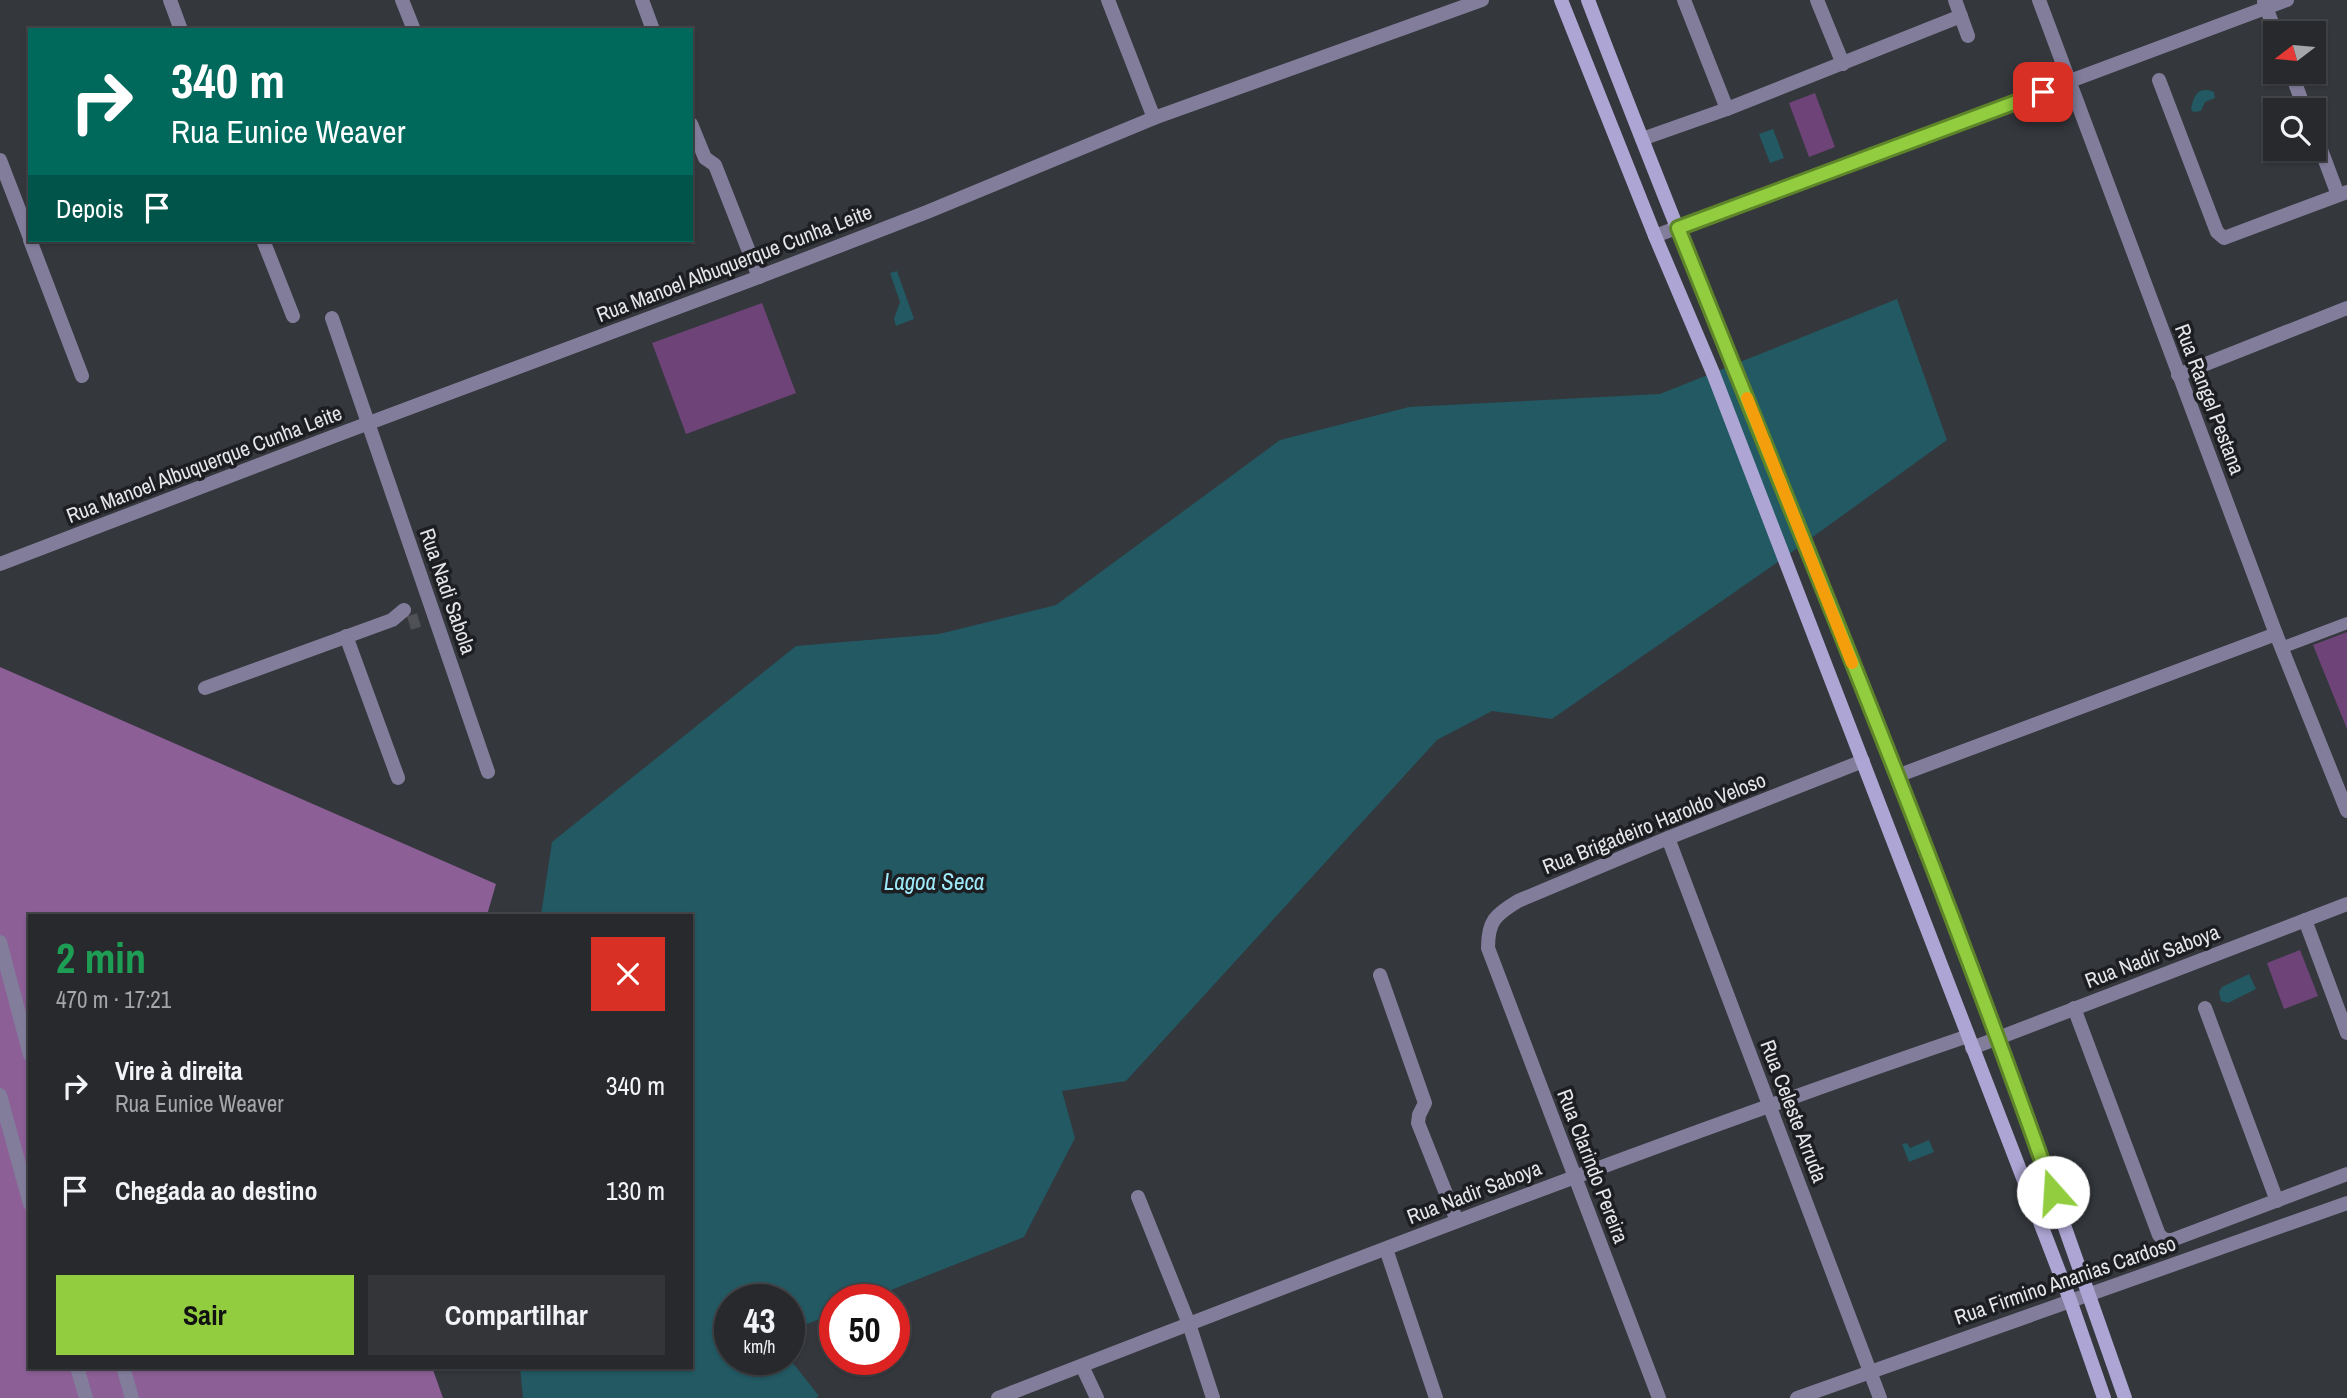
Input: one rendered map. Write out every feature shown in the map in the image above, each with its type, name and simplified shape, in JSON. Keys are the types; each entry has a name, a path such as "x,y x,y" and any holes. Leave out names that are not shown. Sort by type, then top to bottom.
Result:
{"main road":[{"path":"1561,0 1785,557 2070,1300 2104,1398"},
{"path":"1588,0 1999,1039 2125,1398"},
{"path":"1612,127 1633,119"}],"street":[{"path":"170,0 180,28"},
{"path":"402,0 413,28"},
{"path":"642,0 652,28"},
{"path":"1108,0 1154,118"},
{"name":"Rua Manoel Albuquerque Cunha Leite","path":"0,565 927,212 1154,118 1482,0"},
{"path":"1684,0 1727,109"},
{"path":"1817,0 1843,64"},
{"path":"1955,0 1968,36"},
{"name":"Rua Rangel Pestana","path":"2039,0 2281,648 2347,811"},
{"path":"1655,236 2069,83 2265,4 2287,0"},
{"path":"2265,4 2271,21"},
{"path":"1642,139 1727,109 1961,16"},
{"path":"2159,80 2217,232 2224,238 2342,193 2326,158"},
{"path":"693,129 705,158 715,165 759,277"},
{"path":"0,160 28,234"},
{"path":"31,242 82,376"},
{"path":"264,242 293,316"},
{"path":"2178,374 2347,308"},
{"name":"Rua Nadi Sabola","path":"332,318 488,772"},
{"path":"205,688 431,608"},
{"path":"1897,776 2276,634"},
{"path":"346,636 398,778"},
{"name":"Rua Brigadeiro Haroldo Veloso","path":"1488,948 1491,922 1518,901 1863,761"},
{"name":"Rua Celeste Arruda","path":"1668,838 1880,1398"},
{"name":"Rua Nadir Saboya","path":"998,1398 1574,1176 1769,1104 1970,1042 1999,1039 2347,904"},
{"path":"2305,920 2347,1033"},
{"path":"0,942 28,1047"},
{"name":"Rua Clarindo Pereira","path":"1488,948 1659,1398"},
{"path":"1380,975 1425,1103 1418,1123 1458,1221"},
{"path":"2074,1008 2160,1235 2165,1240 2172,1240 2347,1174"},
{"path":"2205,1008 2277,1201"},
{"path":"0,1096 28,1197"},
{"path":"1138,1197 1189,1324 1213,1398"},
{"name":"Rua Firmino Ananias Cardoso","path":"1797,1398 2347,1203"},
{"path":"1386,1249 1436,1398"},
{"path":"1082,1366 1097,1398"},
{"path":"78,1369 86,1398"},
{"path":"124,1369 132,1398"}],"lane":[{"path":"2281,648 2347,623"}],"shaded area":[{"path":"1815,93 1835,147 1809,157 1789,103"},
{"path":"762,303 796,393 686,434 652,343"},
{"path":"2347,632 2347,729 2313,645"},
{"path":"0,667 496,884 487,914 28,914 28,1369 433,1369 443,1398 0,1398"},
{"path":"2300,950 2318,996 2284,1009 2267,963"}],"water":[{"path":"2208,90 2214,92 2215,98 2205,102 2201,111 2193,112 2191,108 2196,94"},
{"path":"1773,129 1784,158 1770,163 1759,134"},
{"path":"897,271 914,319 896,326 894,319 900,302 890,273"},
{"name":"Lagoa Seca","path":"1897,299 1947,440 1785,557 1552,719 1492,711 1437,740 1126,1081 1062,1091 1075,1138 1024,1237 906,1284 819,1284 819,1319 805,1325 805,1284 714,1284 714,1375 802,1375 819,1396 523,1398 520,1369 693,1369 693,914 541,914 552,842 796,646 939,634 1056,605 1280,440 1409,407 1660,394"},
{"path":"2249,974 2256,989 2228,1003 2221,1001 2219,992 2222,987"},
{"path":"1929,1140 1934,1152 1909,1162 1902,1144 1907,1143 1910,1148"}],"tunnel":[{"path":"409,623 419,620"}],"slow traffic":[{"path":"1747,398 1852,663"}],"route":[{"path":"2043,92 1678,228 1897,776 1999,1039 2053,1192"}]}
